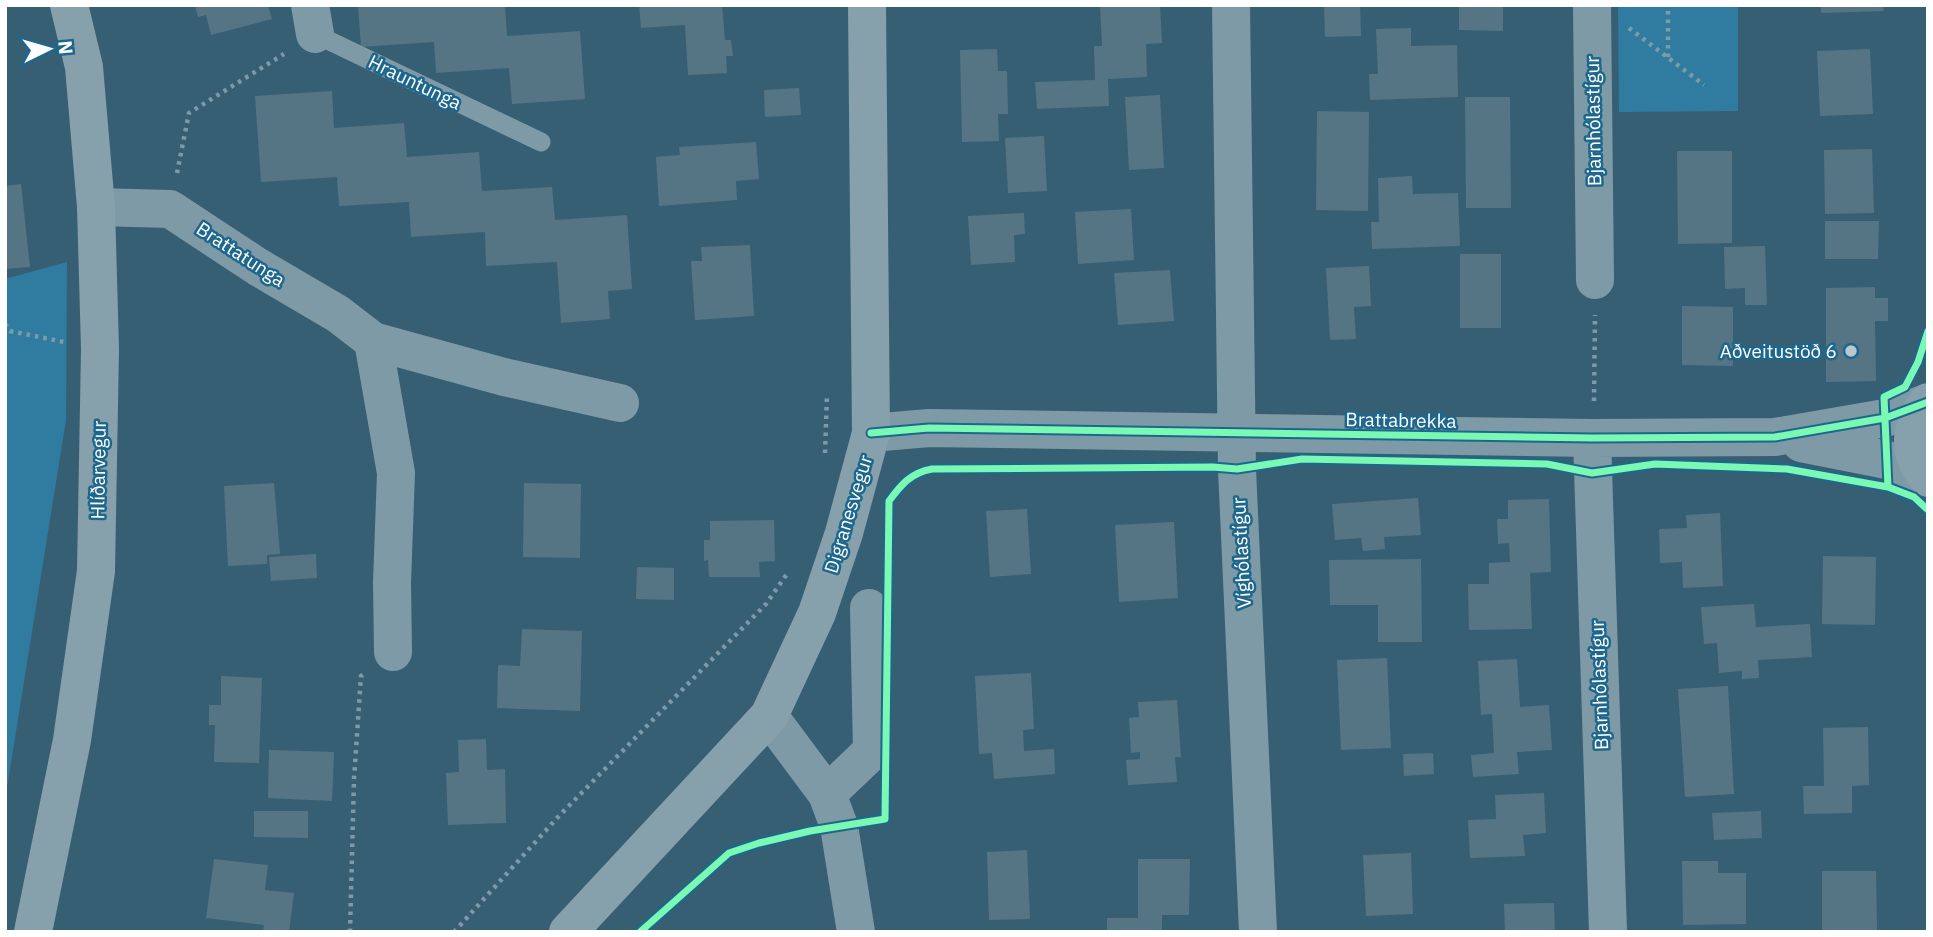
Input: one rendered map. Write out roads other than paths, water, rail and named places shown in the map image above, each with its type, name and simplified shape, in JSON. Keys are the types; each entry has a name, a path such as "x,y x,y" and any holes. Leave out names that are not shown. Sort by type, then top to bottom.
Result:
{"street":[{"name":"Hlíðarvegur","path":"33,932 72,740 96,571 100,349 96,207 84,67 69,5"},
{"name":"Digranesvegur","path":"568,932 769,716 817,613 844,533 872,433 867,5"},
{"name":"Víghólastígur","path":"1231,5 1236,434 1258,932"},
{"name":"Bjarnhólastígur","path":"1595,279 1605,13"},
{"name":"Brattatunga","path":"96,207 170,209 258,267 338,314 373,341 504,377 620,403"},
{"path":"373,341 396,473 393,652"},
{"name":"Brattabrekka","path":"872,433 929,428 1592,438 1775,437 1885,418 1927,402"},
{"path":"1927,402 1913,431 1916,462 1927,477"},
{"name":"Brattabrekka","path":"1775,437 1887,460 1927,477"},
{"name":"Bjarnhólastígur","path":"1592,438 1608,932"},
{"path":"827,794 872,751 869,608"},
{"path":"769,716 827,794 839,827 856,932"}],"lane":[{"name":"Hrauntunga","path":"313,20 541,142"}],"place":[{"name":"Aðveitustöð 6","path":"1851,351"}]}
